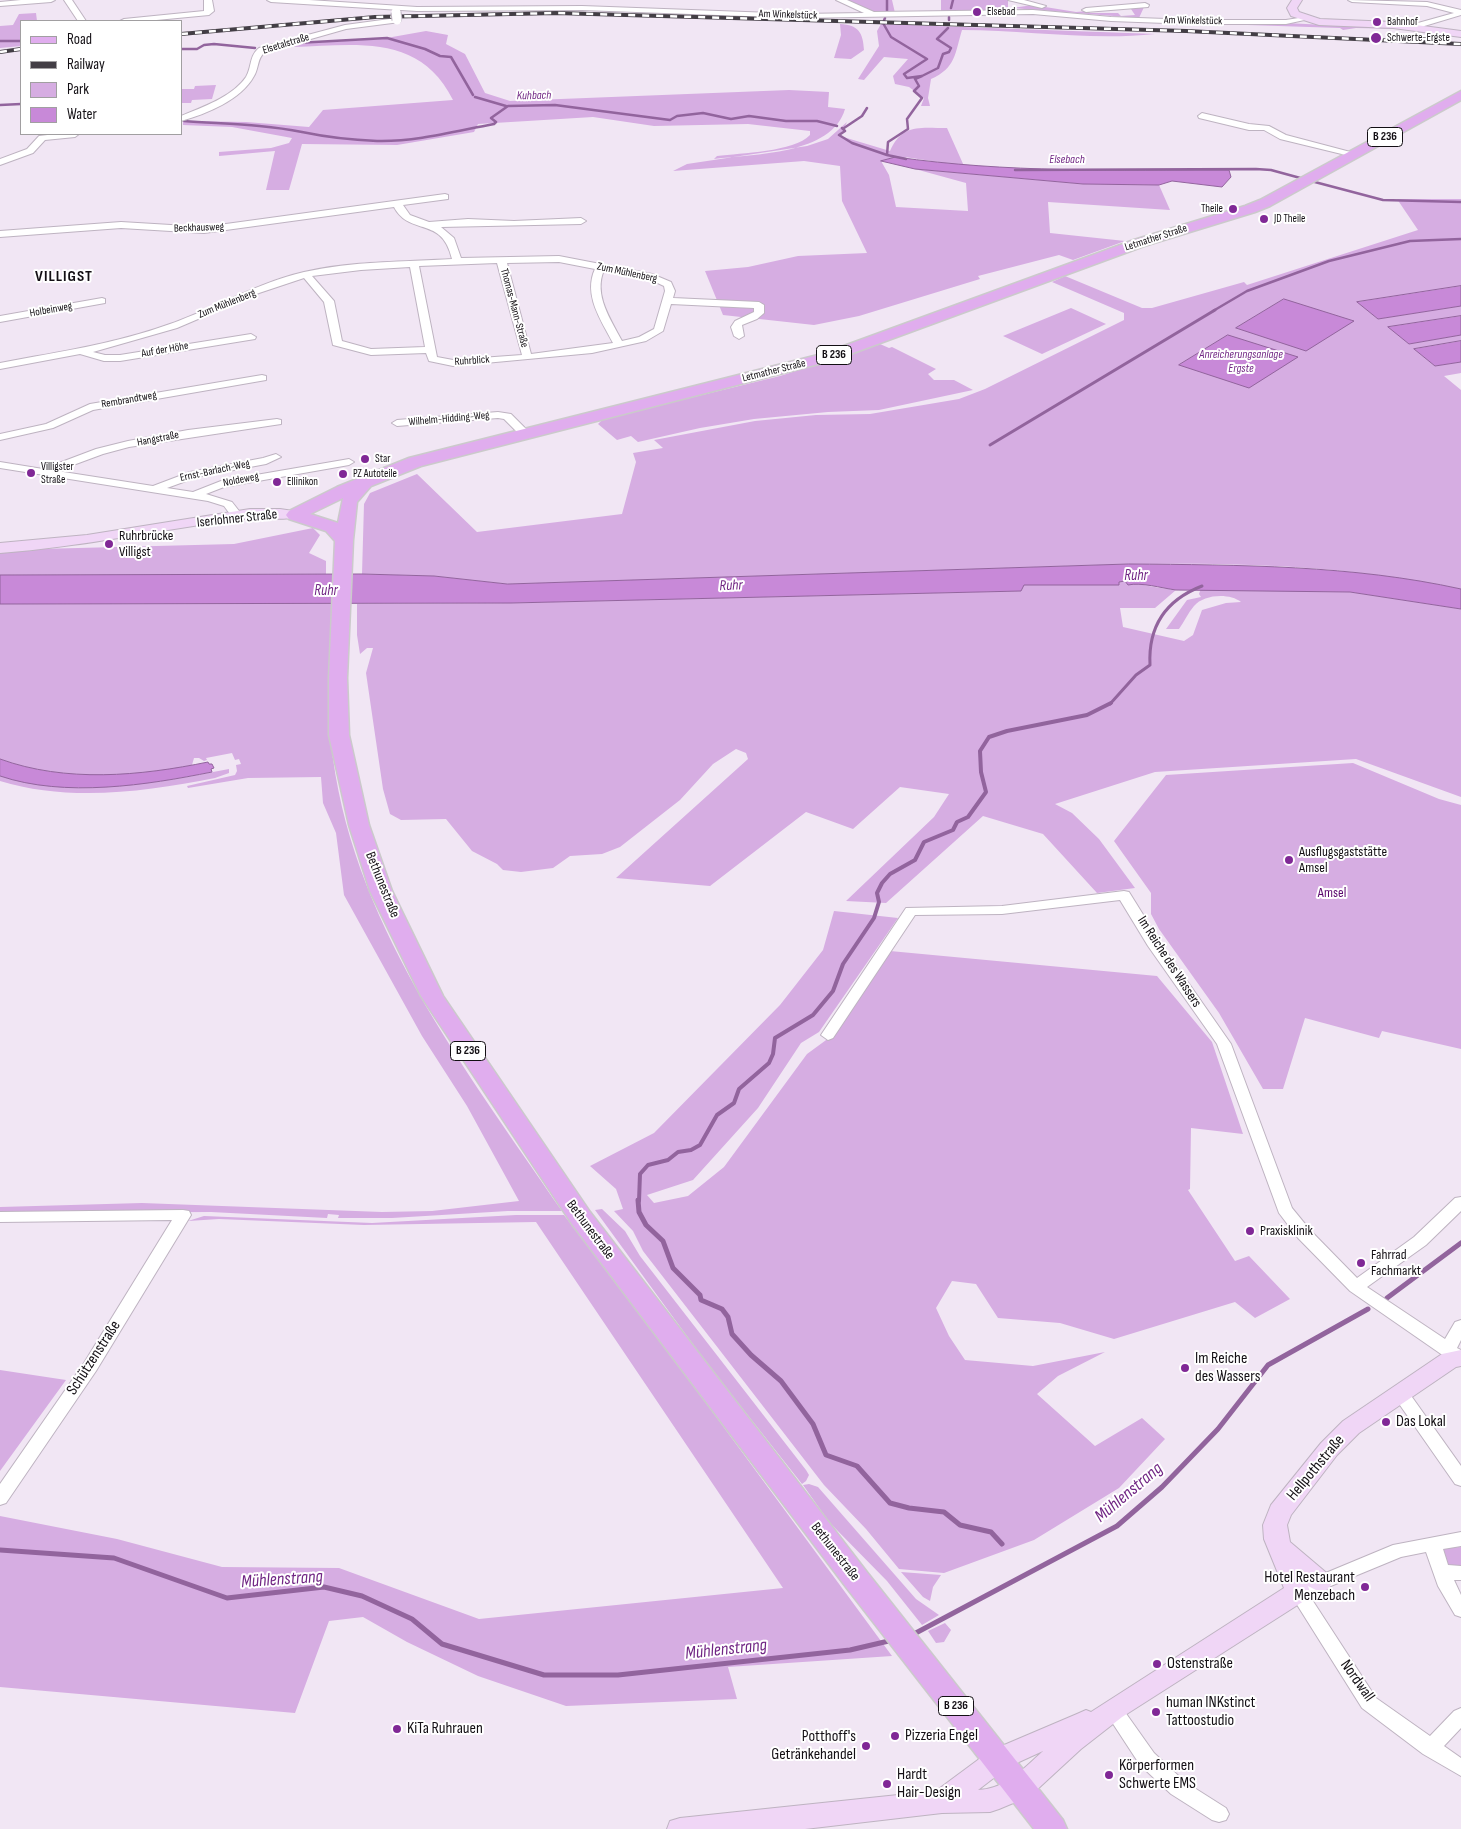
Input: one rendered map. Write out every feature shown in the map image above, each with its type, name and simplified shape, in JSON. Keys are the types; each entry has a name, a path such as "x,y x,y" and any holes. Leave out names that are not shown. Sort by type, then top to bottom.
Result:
{"main road":[{"path":"1297,0 1293,11 1305,19 1333,24 1393,25 1461,34"},
{"name":"Letmather Straße","path":"295,515 327,497 416,462 828,357 1139,243 1250,209 1305,181 1461,95"},
{"name":"Bethunestraße","path":"365,482 349,501 344,548 338,678 339,735 359,824 381,891 432,996 575,1210 789,1492 1052,1829"},
{"name":"Iserlohner Straße","path":"0,548 108,537 237,516 270,513 295,515"},
{"path":"295,515 332,527 344,548"},
{"name":"Hellpothstraße","path":"1278,1547 1309,1587"},
{"path":"942,1802 999,1759 1113,1710"},
{"path":"680,1829 794,1819 942,1802 990,1801 1021,1788 1072,1741 1113,1710"}],"street":[{"path":"0,4 51,0"},
{"path":"68,0 81,20"},
{"path":"134,20 206,13 210,11 208,0"},
{"name":"Am Winkelstück","path":"271,0 397,12 592,8 779,16 874,16 1009,12 1193,22 1286,22 1305,19"},
{"path":"840,0 874,16"},
{"path":"1009,12 1011,0 1055,8 1078,9 1145,5"},
{"path":"1352,0 1428,4 1461,12"},
{"name":"Elsetalstraße","path":"182,119 213,105 235,92 250,77 254,58 262,50 397,12"},
{"path":"1421,25 1461,12"},
{"path":"1202,116 1249,127 1266,128 1283,137 1354,154"},
{"path":"0,162 30,151 36,147 42,138 68,135"},
{"name":"Beckhausweg","path":"0,234 121,225 204,230 446,197"},
{"path":"398,205 400,213 405,217 428,225 448,236 453,244 456,261"},
{"path":"428,225 468,222 514,224 581,221"},
{"name":"Zum Mühlenberg","path":"0,366 105,346 174,326 275,284 306,275 340,269 501,259 559,259 663,281 670,287 667,301 759,305 759,313 738,323 736,327 739,336"},
{"name":"Thomas-Mann-Straße","path":"501,259 528,356"},
{"path":"306,275 329,301 337,343 345,347 370,352 430,350 414,265"},
{"path":"600,268 595,276 595,295 619,345"},
{"name":"Holbeinweg","path":"0,319 102,301"},
{"name":"Ruhrblick","path":"430,350 433,359 453,363 579,352 619,345 646,338 658,330 667,301"},
{"name":"Auf der Höhe","path":"80,351 92,356 120,358 251,337"},
{"name":"Rembrandtweg","path":"0,437 49,426 90,407 262,378"},
{"name":"Wilhelm-Hidding-Weg","path":"398,423 498,415 507,416 524,433"},
{"name":"Hangstraße","path":"44,472 79,457 152,440 277,422"},
{"name":"Ernst-Barlach-Weg","path":"155,489 194,474 276,457"},
{"name":"Noldeweg","path":"195,496 220,484 349,462"},
{"path":"0,465 195,496 228,504 237,516"},
{"name":"Im Reiche des Wassers","path":"828,1035 911,911 1002,910 1124,895 1155,946 1224,1044 1249,1116 1286,1209 1304,1234 1356,1287 1456,1355"},
{"path":"1356,1287 1420,1241 1461,1202"},
{"name":"Schützenstraße","path":"0,1217 184,1215 90,1367 0,1498"},
{"path":"1456,1355 1461,1326"},
{"name":"Hellpothstraße","path":"1278,1547 1275,1525 1280,1511 1329,1449 1351,1427 1456,1355"},
{"path":"1401,1394 1461,1480"},
{"path":"1219,1814 1178,1788 1147,1759 1113,1710 1309,1587 1361,1564 1399,1550 1461,1540"},
{"path":"1433,1544 1442,1572 1454,1600 1461,1610"},
{"path":"1442,1572 1461,1573"},
{"name":"Nordwall","path":"1309,1587 1369,1703 1430,1748 1461,1768"},
{"path":"1430,1748 1461,1716"}],"green space":[{"path":"843,0 892,0 895,13 875,14"},
{"path":"941,0 1008,0 1008,10 941,12"},
{"path":"1033,5 1076,12 1118,13 1121,16 1135,15 1131,9 1144,7 1139,18 1012,8"},
{"path":"36,13 37,20 20,20 20,46 0,48 0,26 13,25 19,14"},
{"path":"1186,23 1286,23 1404,29 1356,28 1343,30 1340,28"},
{"path":"840,24 856,28 861,35 864,50 851,59 834,58 841,35"},
{"path":"881,24 1155,34 1083,36 962,30 956,53 950,65 939,75 931,79 928,98 930,106 921,106 924,98 909,87 895,84 893,76 908,59 884,57 864,80 858,79 879,46 877,31"},
{"path":"426,31 448,35 446,44 465,54 485,93 510,101 789,90 829,92 828,107 845,109 837,124 825,136 808,144 769,153 714,159 717,156 766,151 792,145 810,135 810,131 748,124 654,126 593,117 478,124 474,132 397,145 302,144 289,190 266,190 275,151 219,156 219,152 271,148 289,143 292,138 232,127 183,125 183,121 246,122 309,127 323,110 453,100 439,78 423,63 404,53 363,45 293,47 306,43 381,39"},
{"path":"216,85 212,99 192,100 191,103 182,103 182,89 194,89 195,86"},
{"path":"847,122 840,136 890,151 895,142 906,131 921,128 947,128 964,166 905,157 881,161 889,175 896,207 968,211 966,183 915,169 1083,184 1159,185 1170,210 1048,202 1050,233 1125,241 1073,260 1059,255 978,276 980,279 859,316 814,325 723,315 705,271 748,267 798,256 867,253 842,201 840,166 804,161 673,171 687,164 807,146 828,139"},
{"path":"1397,199 1461,199 1461,286 1358,302 1378,319 1461,306 1461,316 1389,327 1409,344 1461,335 1461,341 1414,349 1435,366 1461,362 1461,373 1444,376 1461,390 1461,589 1401,578 1341,571 1281,566 1220,564 1098,565 507,584 434,576 362,574 364,504 370,493 417,474 477,532 622,514 636,462 633,453 663,448 654,440 755,421 816,415 870,414 959,399 985,389 1124,320 1124,313 1052,282 1065,276 1142,308 1152,308 1244,282 1247,285 1418,230","holes":["1284,300 1353,321 1237,329"]},
{"path":"1071,308 1106,324 1042,354 1003,336"},
{"path":"880,344 889,348 892,347 936,369 928,374 934,380 954,380 973,390 879,410 828,412 754,419 700,428 638,442 631,436 617,440 598,424 603,419 780,376"},
{"path":"313,528 320,535 309,553 326,561 326,574 0,575 0,550 234,544"},
{"path":"1125,581 1176,590 1155,608 1120,608 1123,627 1184,641 1193,635 1202,610 1226,603 1241,602 1224,596 1204,599 1194,606 1179,629 1166,629 1187,600 1201,597 1199,594 1201,588 1350,592 1461,609 1461,797 1356,759 1155,772 1055,804 1072,813 1099,839 1135,888 1097,893 1043,834 983,816 886,903 846,901 934,817 949,794 900,787 853,829 806,812 710,886 616,878 748,759 746,753 736,749 713,764 680,800 620,847 602,854 570,856 553,868 521,872 503,870 497,864 472,851 446,819 401,820 390,814 383,789 366,673 373,648 367,648 360,654 357,635 357,604 511,603 1021,591 1023,585 1119,585 1119,582"},
{"path":"0,604 333,604 331,741 342,806 361,869 386,930 416,989 487,1103 562,1211 508,1211 392,1218 338,1218 339,1215 328,1214 327,1218 211,1212 0,1213 0,1207 142,1203 382,1212 432,1211 519,1201 467,1106 422,1036 344,895 336,833 323,803 321,777 248,778 188,788 187,786 235,775 237,771 236,765 241,764 239,759 235,760 232,753 206,758 207,760 204,761 194,758 192,765 120,775 71,774 47,771 0,759"},
{"name":"Amsel","path":"1353,763 1439,799 1461,805 1461,1049 1382,1031 1379,1038 1305,1018 1283,1089 1263,1089 1219,1013 1159,929 1151,914 1151,893 1114,841 1166,775"},
{"path":"229,769 229,773 215,778 134,791 107,793 53,791 0,781 0,776 27,783 85,788 144,783"},
{"path":"834,911 898,918 819,1032 801,1043 758,1108 693,1180 647,1195 654,1203 688,1196 724,1167 807,1054 833,1035 890,951 1157,976 1212,1042 1243,1134 1191,1128 1190,1189 1188,1190 1235,1261 1249,1256 1290,1299 1255,1318 1235,1302 1114,1339 1060,1323 998,1318 976,1284 952,1281 936,1308 949,1336 965,1360 1033,1366 1105,1352 1058,1376 1037,1394 1095,1446 1142,1418 1165,1439 1119,1488 1034,1540 944,1573 899,1569 866,1529 824,1485 643,1251 633,1231 614,1211 623,1209 616,1189 590,1166 654,1133 780,1005 823,950"},
{"path":"602,1209 625,1231 640,1256 806,1470 809,1475 802,1484 705,1361 595,1210"},
{"path":"516,1215 564,1215 642,1316 892,1656 728,1667 737,1699 566,1706 478,1676 407,1642 363,1617 329,1621 295,1713 0,1687 0,1516 117,1539 222,1567 339,1568 479,1619 783,1588 536,1222 364,1225 219,1219 188,1221 204,1216 372,1223"},
{"path":"0,1370 66,1380 0,1471"},
{"path":"809,1484 818,1487 916,1599 939,1615 922,1625 887,1581 829,1522 803,1485"},
{"path":"1461,1547 1461,1570 1444,1568 1434,1548"},
{"path":"901,1572 941,1575 933,1587 930,1601 923,1597"},
{"path":"945,1623 951,1630 944,1642 936,1643 928,1631"}],"water":[{"path":"896,157 979,166 1062,170 1229,170 1231,177 1222,187 1172,181 1159,185 1083,184 915,169 881,161"},
{"path":"1461,286 1461,306 1378,319 1357,302"},
{"path":"1284,299 1354,321 1306,351 1236,328"},
{"path":"1461,316 1461,335 1409,344 1388,327"},
{"name":"Anreicherungsanlage Ergste","path":"1228,335 1298,357 1249,388 1179,365"},
{"path":"1461,341 1461,362 1435,366 1414,349"},
{"name":"Ruhr","path":"1129,564 1254,566 1379,575 1461,589 1461,609 1350,592 1176,590 1145,585 1128,585 1125,581 1119,582 1119,585 1024,585 1021,591 511,603 0,604 0,575 362,574 434,576 507,584"},
{"path":"0,759 25,767 77,774 130,774 208,762 214,768 211,769 212,772 161,781 133,785 79,788 25,783 0,776"}],"waterway":[{"name":"Elsebach","path":"887,0 887,12"},
{"path":"951,8 953,0"},
{"name":"Elsebach","path":"885,18 883,23 891,37 927,59 904,74 907,78 922,76"},
{"path":"922,76 938,68 943,54 949,52 951,48 937,39 948,28"},
{"path":"296,43 387,38 425,49 440,56 451,57 473,95"},
{"path":"0,41 20,41"},
{"path":"182,49 197,49 204,45 214,44 255,48"},
{"name":"Elsebach","path":"887,155 888,142 908,129 907,119 922,98 914,91 919,86 915,79 922,76"},
{"path":"475,97 506,106"},
{"name":"Kuhbach","path":"0,105 20,104"},
{"name":"Kuhbach","path":"184,121 273,127 349,139 392,141 436,136 494,124 496,122 491,118 508,106 555,105 670,120 677,116 703,113 731,119 749,116 786,121 817,121 837,126"},
{"path":"844,128 862,116 867,108"},
{"name":"Kuhbach","path":"842,128 845,131 839,135 852,143 887,155"},
{"name":"Elsebach","path":"887,155 906,159"},
{"name":"Elsebach","path":"1015,170 1256,169 1271,170 1304,179"},
{"name":"Elsebach","path":"1311,181 1383,200 1461,202"},
{"path":"1213,311 1247,291 1329,261 1410,241 1461,239"},
{"path":"990,445 1215,310"},
{"path":"1111,703 1136,675 1150,665 1152,638 1162,616 1169,607 1178,599 1202,586"},
{"path":"639,1201 640,1174 648,1165 668,1160 678,1152 691,1150 700,1145 717,1115 734,1103 739,1089 769,1063 773,1054 775,1038 813,1015 833,991 843,964 874,918 879,902 877,893 882,883 890,874 915,860 924,842 953,830 957,822 968,817 986,792 981,772 980,751 989,737 1007,731 1087,715 1111,703"},
{"path":"638,1200 639,1212 646,1225 663,1241 673,1268 700,1295 701,1300 722,1309 728,1317 732,1334 751,1355 781,1381 813,1424 826,1455 857,1466 890,1503 909,1508 944,1512 960,1525 991,1532 1002,1544"},
{"name":"Mühlenstrang","path":"1387,1298 1461,1243"},
{"name":"Mühlenstrang","path":"912,1635 1117,1526 1162,1487 1218,1429 1268,1365 1368,1309"},
{"name":"Mühlenstrang","path":"0,1550 114,1558 227,1598 324,1587 362,1596 412,1619 442,1644 544,1675 618,1675 850,1650 893,1640"}],"railway":[{"path":"182,34 375,17 556,13 1186,31 1461,44"},
{"path":"0,52 20,49"}],"place":[{"name":"Elsebad","path":"977,12"},
{"name":"Bahnhof","path":"1377,22"},
{"name":"Schwerte-Ergste","path":"1376,38"},
{"name":"Theile","path":"1233,209"},
{"name":"JD Theile","path":"1264,219"},
{"name":"Star","path":"365,459"},
{"name":"Villigster Straße","path":"31,473"},
{"name":"PZ Autoteile","path":"343,474"},
{"name":"Ellinikon","path":"277,482"},
{"name":"Ruhrbrücke Villigst","path":"109,544"},
{"name":"Ausflugsgaststätte Amsel","path":"1289,860"},
{"name":"Praxisklinik","path":"1250,1231"},
{"name":"Fahrrad Fachmarkt","path":"1361,1263"},
{"name":"Im Reiche des Wassers","path":"1185,1368"},
{"name":"Das Lokal","path":"1386,1422"},
{"name":"Hotel Restaurant Menzebach","path":"1365,1587"},
{"name":"Ostenstraße","path":"1157,1664"},
{"name":"human INKstinct Tattoostudio","path":"1156,1712"},
{"name":"KiTa Ruhrauen","path":"397,1729"},
{"name":"Pizzeria Engel","path":"895,1736"},
{"name":"Potthoff's Getränkehandel","path":"866,1746"},
{"name":"Körperformen Schwerte EMS","path":"1109,1775"},
{"name":"Hardt Hair-Design","path":"887,1784"}],"district":[{"name":"VILLIGST","path":"64,277"}]}
